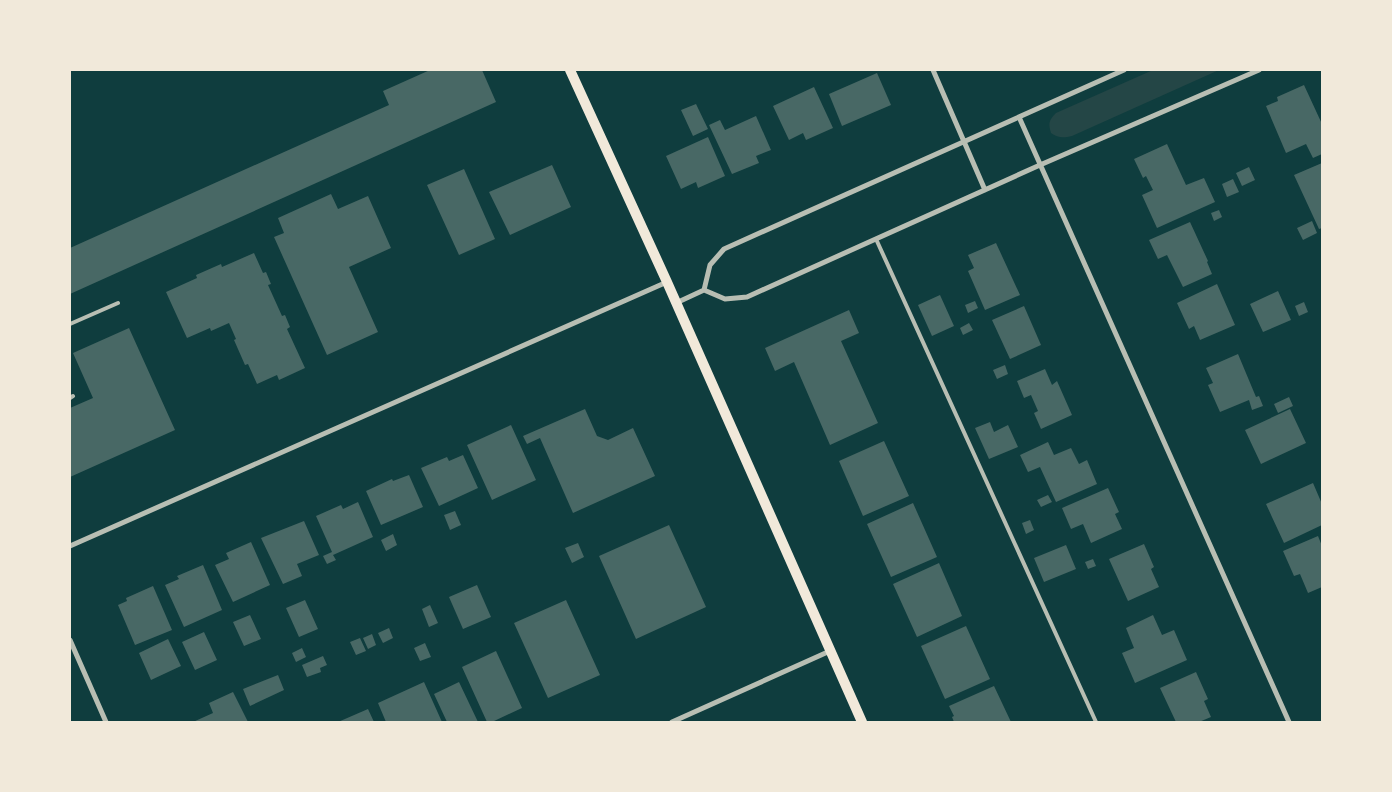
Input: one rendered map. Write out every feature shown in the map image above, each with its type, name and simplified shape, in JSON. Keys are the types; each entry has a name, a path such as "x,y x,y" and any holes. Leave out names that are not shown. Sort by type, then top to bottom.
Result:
{"main road":[{"path":"570,70 667,282 862,722"}],"street":[{"path":"932,70 985,190"},
{"path":"704,290 710,265 724,249 1124,70"},
{"path":"676,303 704,290 725,299 747,297 1040,165 1259,70"},
{"path":"1019,117 1289,722"},
{"path":"70,546 667,282"},
{"path":"70,640 106,722"},
{"path":"672,722 830,651"}],"lane":[{"path":"876,239 1096,722"},
{"path":"70,324 118,303"}],"shaded area":[{"path":"1153,70 1219,70 1072,136 1061,137 1051,133 1050,122 1056,113"}],"building":[{"path":"430,70 482,70 496,102 70,294 70,248 389,105 383,91"},
{"path":"877,73 891,105 842,126 829,94"},
{"path":"1304,85 1322,124 1322,154 1313,158 1306,144 1286,153 1266,106 1278,101 1277,97"},
{"path":"814,87 833,128 806,140 803,133 789,140 773,106"},
{"path":"696,104 708,129 693,136 681,110"},
{"path":"756,116 771,150 756,156 759,163 732,174 709,125 720,120 725,130"},
{"path":"708,137 725,176 698,188 696,182 681,189 666,156"},
{"path":"1167,144 1186,185 1204,178 1215,202 1157,228 1142,195 1153,190 1146,176 1143,178 1134,159"},
{"path":"1322,163 1322,228 1319,229 1294,175"},
{"path":"552,165 571,207 510,235 489,192"},
{"path":"1249,167 1255,180 1242,186 1236,173"},
{"path":"464,169 495,239 459,255 427,185"},
{"path":"1233,179 1239,192 1227,197 1222,184"},
{"path":"331,194 338,209 368,196 391,248 349,267 378,332 327,355 274,237 284,233 278,218"},
{"path":"1219,210 1222,217 1214,221 1211,213"},
{"path":"1312,221 1317,233 1303,240 1297,228"},
{"path":"1190,222 1212,274 1183,287 1167,255 1158,259 1149,240"},
{"path":"996,243 1020,295 985,310 968,271 974,268 968,255"},
{"path":"254,253 263,273 266,272 271,284 268,285 282,316 285,315 290,327 287,329 305,368 279,380 277,375 257,384 248,364 245,365 229,323 211,331 210,328 187,338 166,292 197,278 196,275 221,264 222,267"},
{"path":"1217,284 1235,325 1200,340 1194,326 1189,329 1177,303"},
{"path":"1278,291 1291,320 1263,332 1250,304"},
{"path":"940,295 954,326 932,336 918,305"},
{"path":"975,301 978,308 968,313 965,305"},
{"path":"1304,302 1308,312 1299,316 1295,306"},
{"path":"1024,306 1041,345 1010,359 992,320"},
{"path":"849,310 859,333 841,341 878,423 830,445 794,362 775,371 765,348"},
{"path":"969,323 973,330 963,335 960,328"},
{"path":"129,328 175,430 70,477 70,408 93,398 73,353"},
{"path":"1238,354 1256,397 1259,396 1263,406 1252,410 1249,400 1220,412 1208,385 1213,383 1206,368"},
{"path":"1005,365 1008,374 997,379 993,370"},
{"path":"1045,369 1052,385 1057,381 1072,415 1041,429 1034,413 1038,411 1031,395 1024,398 1017,381"},
{"path":"1289,397 1293,406 1278,413 1274,404"},
{"path":"585,409 597,436 608,440 633,428 655,476 573,513 540,438 527,444 523,436"},
{"path":"1290,409 1306,443 1261,464 1245,430"},
{"path":"990,422 994,432 1008,425 1018,447 989,459 975,428"},
{"path":"511,425 536,480 492,500 467,445"},
{"path":"884,441 909,496 863,516 839,461"},
{"path":"1048,442 1054,455 1071,448 1079,464 1087,460 1097,484 1056,502 1040,467 1028,472 1020,455"},
{"path":"463,455 478,488 439,506 421,468 447,457 449,461"},
{"path":"409,475 423,507 381,525 366,491 392,479 393,481"},
{"path":"1313,483 1322,504 1322,525 1284,543 1266,504"},
{"path":"1108,488 1119,512 1115,514 1122,529 1091,543 1083,524 1071,529 1062,508"},
{"path":"1048,495 1052,502 1041,507 1037,500"},
{"path":"358,502 373,537 333,555 336,560 327,564 323,556 332,552 316,516 341,505 343,509"},
{"path":"913,503 937,557 891,577 867,524"},
{"path":"455,511 461,525 450,530 444,515"},
{"path":"1030,520 1034,530 1026,534 1022,523"},
{"path":"304,521 319,555 297,564 302,576 283,584 261,538"},
{"path":"669,525 706,607 636,639 599,556"},
{"path":"393,534 397,545 386,551 381,540"},
{"path":"1318,536 1322,546 1322,587 1308,593 1300,574 1294,576 1283,551"},
{"path":"251,542 270,585 233,602 215,565 229,559 226,553"},
{"path":"578,543 584,557 572,563 565,548"},
{"path":"1144,544 1154,567 1151,569 1159,587 1128,601 1109,559"},
{"path":"1066,545 1076,569 1044,582 1034,558"},
{"path":"1093,559 1096,566 1088,569 1085,562"},
{"path":"939,563 962,616 917,637 893,584"},
{"path":"203,565 222,610 184,627 165,585 179,579 177,576"},
{"path":"477,585 491,617 463,629 449,597"},
{"path":"153,586 172,630 135,645 118,605 127,601 126,598"},
{"path":"305,600 318,629 299,637 286,608"},
{"path":"566,600 600,675 548,698 514,623"},
{"path":"430,605 438,623 429,627 422,609"},
{"path":"250,615 261,639 244,646 233,622"},
{"path":"1153,615 1162,635 1174,630 1187,660 1135,683 1122,653 1134,648 1126,628"},
{"path":"966,626 990,679 945,699 921,646"},
{"path":"389,628 393,638 383,643 378,633"},
{"path":"204,632 217,660 195,670 182,642"},
{"path":"372,634 376,645 368,649 363,638"},
{"path":"360,638 366,651 356,655 350,642"},
{"path":"168,639 181,666 151,680 139,653"},
{"path":"425,643 431,657 420,661 414,648"},
{"path":"302,648 306,657 296,662 292,653"},
{"path":"496,651 522,708 492,722 487,722 462,667"},
{"path":"323,656 327,665 320,668 321,672 307,677 302,665"},
{"path":"1196,672 1208,699 1204,701 1211,717 1199,722 1176,722 1160,688"},
{"path":"278,675 284,690 250,706 243,689"},
{"path":"424,682 442,722 386,722 378,703"},
{"path":"459,682 478,722 447,722 434,694"},
{"path":"994,686 1011,722 954,722 952,717 954,716 949,706"},
{"path":"233,692 248,722 193,722 213,713 209,703"},
{"path":"368,709 374,722 338,722"}]}
